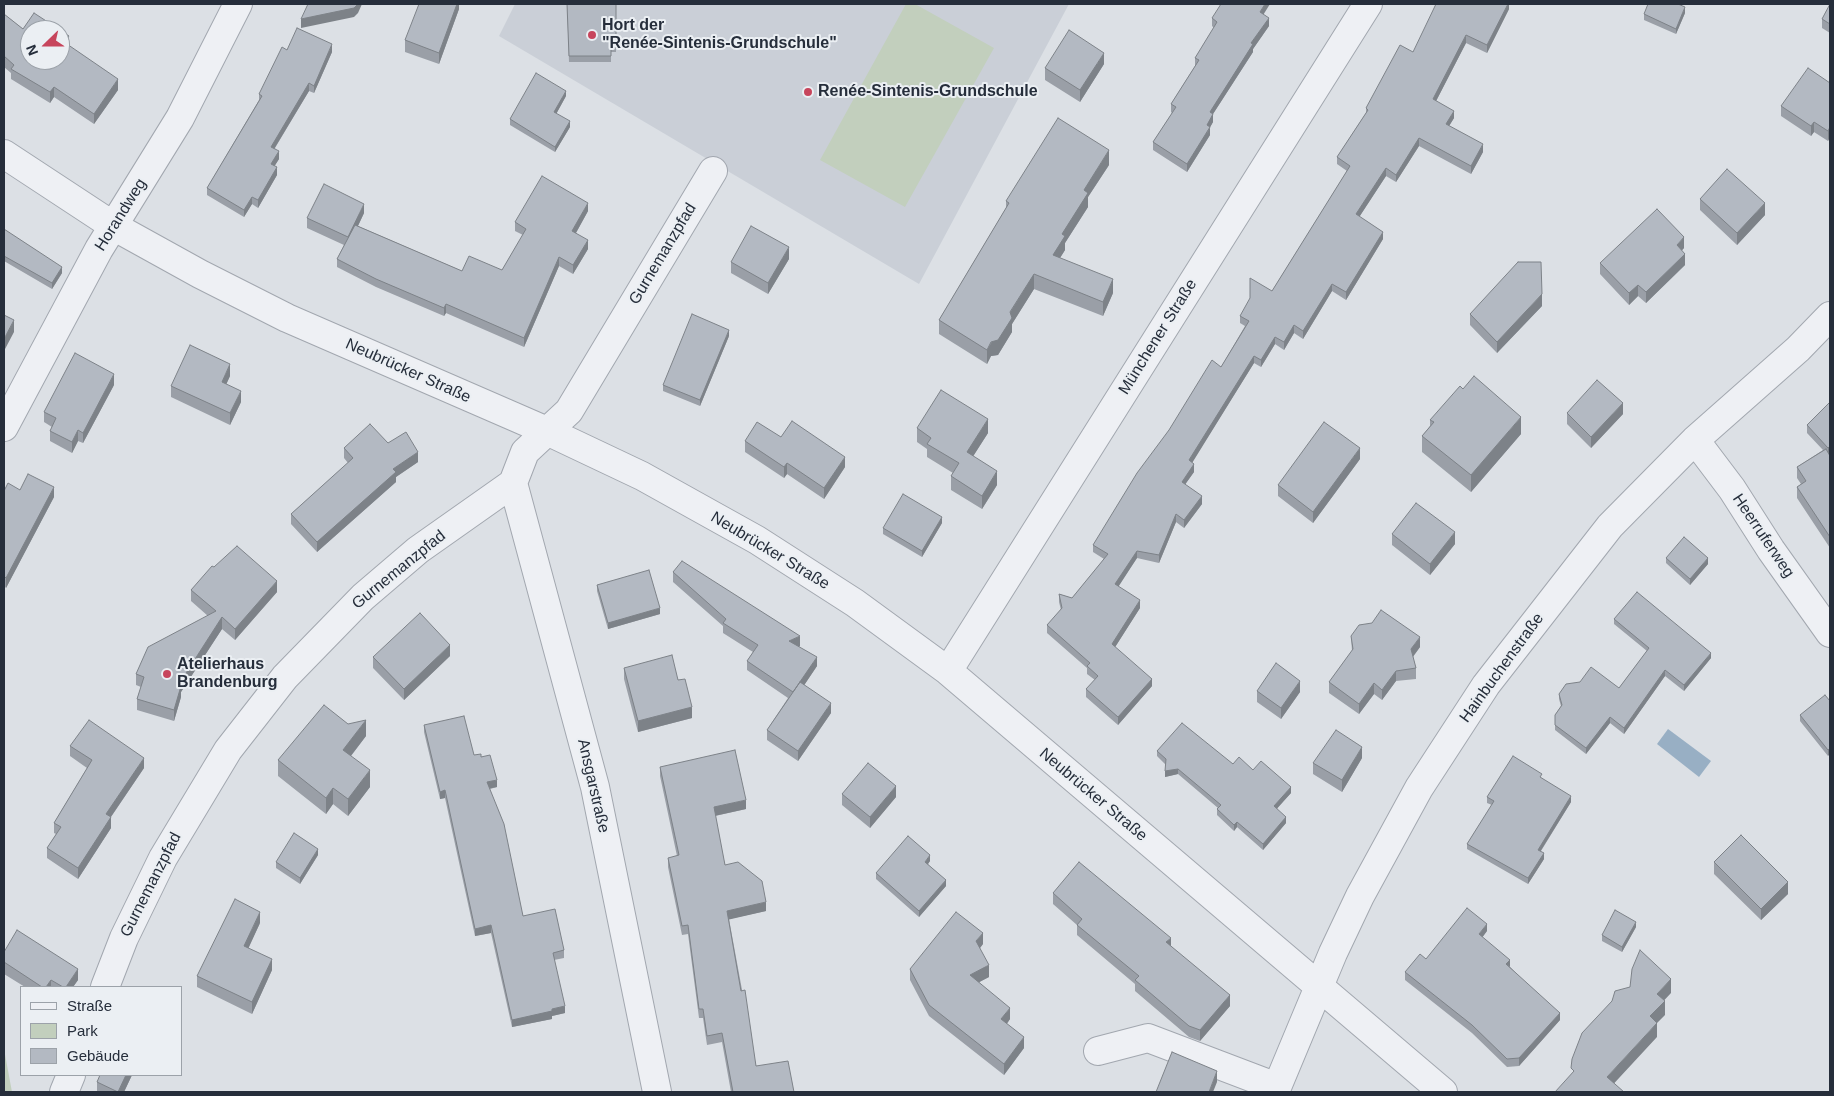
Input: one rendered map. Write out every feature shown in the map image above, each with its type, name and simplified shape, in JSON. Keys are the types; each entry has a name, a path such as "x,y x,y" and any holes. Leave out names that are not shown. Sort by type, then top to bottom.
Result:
{"street":[{"name":"Horandweg","path":"4,427 100,249 180,118 238,4"},
{"name":"Münchener Straße","path":"948,671 1368,4"},
{"name":"Neubrücker Straße","path":"4,154 115,226 200,274 287,318 547,431 642,476 757,540 855,603 948,671 1443,1092"},
{"name":"Gurnemanzpfad","path":"105,986 124,938 163,858 228,750 284,677 363,597 418,550 512,483 525,452 569,412 713,171"},
{"name":"Hainbuchenstraße","path":"1276,1090 1360,896 1420,788 1486,685 1610,526 1694,440 1798,349 1830,316"},
{"name":"Heerruferweg","path":"1694,440 1732,489 1771,550 1830,633"},
{"name":"Ansgarstraße","path":"512,483 595,787 657,1092"},
{"path":"1098,1051 1148,1038 1276,1090"},
{"path":"64,1092 71,1076"}],"shaded area":[{"name":"Renée-Sintenis-Grundschule","path":"515,4 1069,4 919,284 499,36"}],"green space":[{"path":"906,4 915,4 994,48 905,207 820,160"},
{"path":"4,1049 12,1092 4,1092"}],"water":[{"path":"1668,729 1711,761 1699,777 1657,744"}],"building":[{"path":"308,4 358,4 354,8 301,19"},
{"path":"419,4 457,4 439,53 405,40"},
{"name":"Hort der \"Renée-Sintenis-Grundschule\"","path":"567,4 616,4 616,47 611,47 611,56 569,56"},
{"path":"1221,4 1265,4 1260,12 1269,18 1251,43 1253,44 1210,112 1213,114 1207,125 1210,127 1187,164 1153,142 1176,107 1171,104 1199,60 1195,58 1217,22 1212,18"},
{"path":"1436,4 1508,4 1487,45 1466,35 1433,99 1454,111 1446,124 1483,144 1471,166 1419,138 1396,175 1386,168 1356,214 1383,232 1346,292 1332,284 1303,331 1294,325 1284,342 1275,337 1261,360 1254,356 1189,460 1194,464 1182,482 1202,496 1184,520 1176,514 1159,555 1137,551 1115,584 1140,600 1112,644 1152,679 1118,717 1086,689 1098,676 1087,666 1090,663 1047,625 1062,608 1059,594 1072,598 1108,554 1093,545 1137,473 1169,430 1212,360 1221,367 1249,321 1240,316 1250,298 1250,278 1272,291 1350,166 1337,157 1368,110 1366,108 1400,45 1413,52"},
{"path":"1648,4 1678,4 1685,7 1676,29 1644,14"},
{"path":"1830,4 1830,24 1822,19"},
{"path":"34,13 45,20 29,20"},
{"path":"4,14 20,27 20,70 70,70 70,46 118,79 94,114 54,87 50,92 11,69 14,65 4,56"},
{"path":"297,28 332,44 314,86 309,83 271,147 279,151 271,164 277,167 258,200 252,197 244,210 207,188 262,96 259,94 282,47 287,50"},
{"path":"1069,30 1104,53 1080,90 1045,68"},
{"path":"1808,68 1830,83 1830,127 1828,131 1814,122 1811,126 1781,106"},
{"path":"536,73 566,91 554,112 570,121 555,147 510,119"},
{"path":"1058,118 1109,150 1084,190 1088,193 1062,234 1065,236 1053,255 1113,279 1103,302 1034,274 1010,312 1012,318 998,340 991,342 987,350 939,320 1009,203 1006,201"},
{"path":"1727,169 1765,203 1737,233 1700,199"},
{"path":"542,176 588,203 572,231 588,240 573,265 559,257 524,338 446,304 444,308 376,279 337,259 355,225 462,271 469,256 502,270 526,229 515,222"},
{"path":"324,184 364,204 348,237 307,218"},
{"path":"1657,209 1684,237 1677,245 1685,254 1646,292 1638,285 1629,293 1600,263"},
{"path":"751,226 789,247 768,283 731,262"},
{"path":"4,229 62,267 52,283 4,256"},
{"path":"1518,262 1541,262 1542,294 1497,342 1470,314"},
{"path":"692,314 729,330 700,400 663,385"},
{"path":"4,315 14,320 4,339"},
{"path":"190,345 230,364 222,382 241,391 230,413 171,386"},
{"path":"75,353 114,374 83,433 78,430 72,442 50,431 56,418 44,412"},
{"path":"1474,376 1521,417 1471,475 1422,436 1434,422 1430,420 1460,386 1463,389"},
{"path":"1597,380 1623,403 1591,437 1567,413"},
{"path":"941,390 988,419 967,452 997,471 982,496 951,476 959,463 927,444 931,438 917,428"},
{"path":"1830,402 1830,446 1828,448 1807,425"},
{"path":"792,421 845,457 824,488 787,463 784,467 745,441 757,422 781,437"},
{"path":"1324,422 1360,448 1313,512 1278,485"},
{"path":"370,424 388,443 406,432 418,452 393,469 396,472 317,542 291,514 353,458 344,448"},
{"path":"1826,449 1830,456 1830,537 1797,487 1806,481 1797,467"},
{"path":"28,474 54,487 6,578 4,576 4,491 8,483 20,490"},
{"path":"903,494 942,517 922,551 883,528"},
{"path":"1416,503 1455,532 1430,564 1392,534"},
{"path":"1684,537 1708,558 1690,579 1666,558"},
{"path":"237,546 277,581 235,629 222,617 179,684 181,686 174,710 137,699 144,677 136,674 148,647 216,611 191,590 212,566 214,567"},
{"path":"682,561 800,636 789,641 817,657 793,692 747,661 758,645 723,623 726,619 673,572"},
{"path":"649,570 660,608 608,623 597,585"},
{"path":"1637,592 1711,653 1684,685 1665,670 1624,728 1610,717 1586,748 1555,725 1555,715 1562,705 1559,694 1566,684 1580,682 1591,667 1619,688 1649,648 1614,619"},
{"path":"1381,610 1420,637 1411,649 1416,668 1396,671 1382,690 1374,683 1359,704 1329,682 1353,649 1351,636 1359,625 1372,623"},
{"path":"420,613 450,645 404,689 373,657"},
{"path":"672,655 678,680 685,679 692,707 638,721 624,668"},
{"path":"1276,663 1300,681 1281,708 1257,691"},
{"path":"800,682 831,703 798,751 767,730"},
{"path":"1825,695 1830,701 1830,748 1828,750 1800,715"},
{"path":"324,705 348,724 366,720 343,750 370,770 348,799 333,788 326,798 278,760"},
{"path":"464,716 474,755 481,754 481,757 490,755 497,780 487,782 504,824 523,916 555,909 564,950 553,953 565,1006 552,1009 552,1011 512,1020 491,925 475,929 445,790 440,792 424,725"},
{"path":"89,720 144,758 106,814 111,817 78,868 47,848 61,827 54,823 92,760 70,746"},
{"path":"1182,723 1233,764 1239,757 1253,770 1261,761 1291,787 1274,806 1286,817 1263,844 1237,822 1234,825 1217,809 1221,805 1178,769 1165,771 1166,759 1157,751"},
{"path":"1336,730 1362,747 1342,780 1313,763"},
{"path":"735,750 746,800 714,807 725,865 738,862 762,881 766,902 727,911 741,991 745,990 756,1066 788,1061 794,1092 733,1092 722,1033 707,1036 703,1009 699,1009 688,925 682,926 668,858 679,855 660,767"},
{"path":"1513,756 1542,774 1540,777 1571,796 1538,850 1544,853 1528,878 1467,844 1494,801 1487,797"},
{"path":"868,763 896,786 870,817 842,794"},
{"path":"294,833 318,849 300,878 276,862"},
{"path":"1741,835 1788,882 1761,909 1714,862"},
{"path":"908,836 930,855 925,862 946,880 919,911 876,873"},
{"path":"1079,862 1171,938 1166,942 1230,995 1200,1030 1189,1026 1135,980 1139,976 1077,925 1082,919 1053,893"},
{"path":"235,899 260,912 244,946 272,959 252,1002 197,976"},
{"path":"1467,908 1487,924 1479,934 1510,960 1506,964 1560,1013 1519,1058 1507,1059 1472,1025 1405,972 1420,954 1426,959"},
{"path":"1615,910 1636,922 1622,947 1602,935"},
{"path":"956,912 983,933 976,941 989,965 970,975 1010,1008 1001,1019 1024,1037 1004,1064 929,1005 910,969"},
{"path":"17,930 78,969 67,986 61,986 51,980 47,986 40,986 4,962 4,952"},
{"path":"1640,950 1671,979 1657,994 1665,1001 1650,1016 1657,1023 1607,1077 1624,1092 1555,1092 1574,1071 1571,1068 1572,1059 1582,1033 1612,1001 1615,991 1630,987 1632,969"},
{"path":"1172,1052 1217,1071 1209,1092 1156,1092"},
{"path":"100,1076 126,1076 118,1092 97,1082"}],"place":[{"name":"Hort der \"Renée-Sintenis-Grundschule\"","path":"592,35"},
{"name":"Renée-Sintenis-Grundschule","path":"808,92"},
{"name":"Atelierhaus Brandenburg","path":"167,674"}]}
